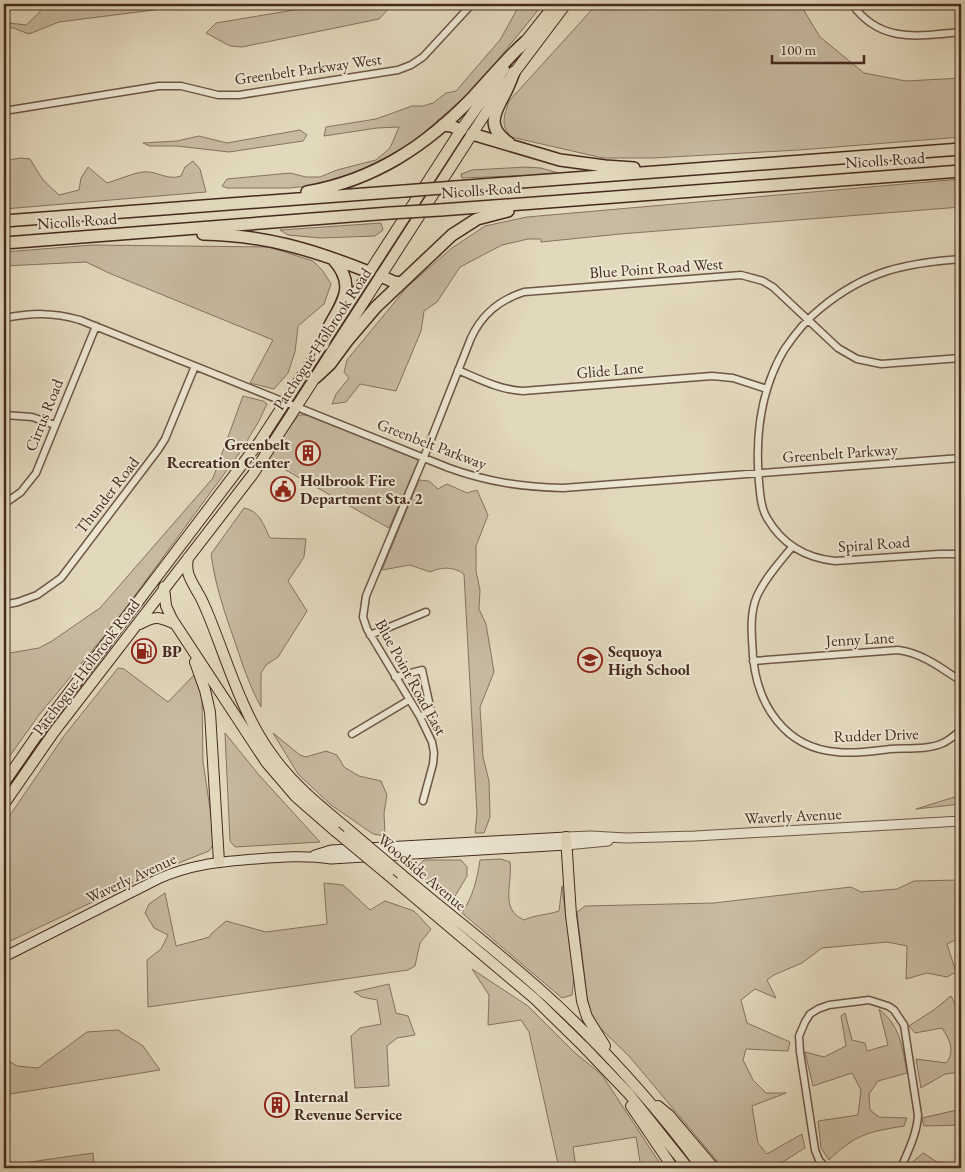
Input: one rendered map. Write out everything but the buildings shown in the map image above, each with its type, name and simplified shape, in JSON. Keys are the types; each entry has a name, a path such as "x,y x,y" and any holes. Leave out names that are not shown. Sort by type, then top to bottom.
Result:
{"highway":[{"path":"248,202 328,188 364,177 396,161 443,125 469,102 502,63 525,42"},
{"path":"514,72 497,107 494,122 498,135 514,147"},
{"path":"443,125 461,130"},
{"path":"472,134 560,160 636,168 674,166 703,169"},
{"name":"Nicolls Road","path":"4,221 961,149"},
{"name":"Nicolls Road","path":"4,243 961,171"},
{"path":"316,377 330,364 366,318 452,235 468,223 495,213 579,200"},
{"path":"107,235 142,237 205,234 255,237 291,244 401,283"},
{"path":"323,345 330,324 343,303 346,292 343,273 333,259"}],"main road":[{"name":"Patchogue-Holbrook Road","path":"4,804 54,732 253,474 316,377 461,130 555,4"},
{"name":"Patchogue-Holbrook Road","path":"4,782 42,728 240,468 323,345 375,274 514,72 566,4"},
{"path":"461,130 472,134"},
{"name":"Woodside Avenue","path":"189,557 187,570 189,578 203,601 239,694 258,734 271,754 299,788 401,874 442,915"},
{"path":"164,590 170,559"},
{"name":"Woodside Avenue","path":"164,590 166,606 176,624 271,768 296,797 388,875 558,1006 621,1070 702,1168"},
{"path":"135,627 156,617 176,624"},
{"path":"185,638 202,679 210,712 219,862"},
{"name":"Waverly Avenue","path":"4,957 170,874 191,867 219,862 310,856 332,859 566,841 593,843 626,838 819,830 961,821"},
{"path":"566,841 572,923 584,1007 593,1029 621,1070"},
{"name":"Woodside Avenue","path":"453,924 535,999 606,1070 646,1114 688,1168"},
{"path":"606,1070 673,1168"},
{"path":"643,1095 670,1115 714,1168"}],"street":[{"name":"Greenbelt Parkway West","path":"4,111 159,86 181,86 218,95 239,95 398,70 412,65 423,57 472,4"},
{"path":"852,4 867,22 879,29 894,34 912,36 961,32"},
{"name":"Spiral Road","path":"961,259 924,262 881,272 844,291 821,308 808,320 784,351 766,389 758,432 758,473 762,505 767,518 781,537 792,547 822,560 835,561 961,554"},
{"name":"Blue Point Road West","path":"424,457 476,327 496,304 510,296 524,292 741,276 763,281 773,287 838,348 856,359 882,364 961,358"},
{"name":"Greenbelt Parkway","path":"4,318 27,314 61,314 96,326 462,473 517,486 563,488 961,458"},
{"name":"Cirrus Road","path":"4,504 20,492 36,473 96,326"},
{"name":"Thunder Road","path":"4,605 37,595 61,578 158,450 195,366"},
{"name":"Glide Lane","path":"458,370 498,387 523,391 712,376 734,378 766,389"},
{"path":"4,415 32,417 56,425"},
{"name":"Blue Point Road East","path":"423,801 433,764 432,742 420,717 370,635 363,617 366,596 424,457"},
{"name":"Rudder Drive","path":"792,547 766,580 757,596 752,618 754,661 760,694 775,718 790,734 804,743 822,750 851,753 930,746 943,743 961,730"},
{"path":"370,635 426,612"},
{"name":"Jenny Lane","path":"754,661 898,650 922,656 961,680"},
{"path":"395,677 422,670 431,711 420,717"},
{"path":"352,734 409,700"},
{"path":"826,1168 819,1160 815,1150 799,1036 804,1022 810,1014 818,1009 829,1005 869,1000 894,1010 904,1025 918,1115 915,1132 901,1168"}],"shaded area":[{"path":"45,4 201,4 59,22 29,34 8,26 9,23 26,25 38,14"},
{"path":"330,4 393,4 379,19 242,47 230,46 206,33 216,23"},
{"path":"520,4 543,4 476,87 399,154 356,174 320,185 289,188 227,188 222,186 227,179 290,173 306,177 320,177 337,170 376,160 390,148 399,127 377,128 324,136 326,127 376,119 412,106 423,106 433,103 446,93 456,91 500,40"},
{"path":"597,4 800,4 820,37 864,73 906,81 961,78 961,137 799,150 653,158 603,158 511,137 504,124 509,101"},
{"path":"300,130 307,135 303,141 229,152 177,146 150,146 143,143 177,141 199,136 227,143"},
{"path":"20,158 30,159 43,180 59,195 79,190 81,178 88,167 107,183 142,172 152,172 171,177 181,176 185,167 193,161 200,169 206,192 4,209 4,161"},
{"path":"541,168 562,174 462,178 461,174 472,170"},
{"path":"961,179 961,207 541,242 541,239 528,239 502,245 460,267 437,302 424,311 421,331 396,391 360,384 346,402 332,404 336,394 349,378 344,372 347,360 407,287 452,248 485,226 527,217"},
{"path":"381,223 383,230 375,236 320,238 288,235 280,230"},
{"path":"92,245 269,247 313,261 323,271 331,284 324,304 298,326 295,352 288,373 274,389 250,383 273,340 86,262 4,266 4,252"},
{"path":"243,396 263,401 267,404 241,451 114,624 39,715 4,764 4,654 39,648 100,608 213,478"},
{"path":"299,415 309,415 419,460 389,528 266,459"},
{"path":"419,480 429,481 438,489 447,484 467,493 477,490 488,515 476,546 476,571 480,590 479,609 486,624 494,672 480,707 483,757 489,781 490,817 484,833 475,833 477,814 464,574 447,568 430,572 410,565 382,570"},
{"path":"244,508 257,515 270,538 306,539 304,557 288,581 307,611 278,657 266,665 261,673 261,707 246,674 227,618 217,587 211,554"},
{"path":"118,668 124,669 168,702 194,675 202,697 203,762 215,842 209,851 158,871 4,944 4,824 64,736"},
{"path":"225,733 259,775 320,842 235,847 230,841"},
{"path":"273,733 300,755 306,757 326,751 337,755 344,767 359,776 381,781 387,795 384,813 385,836 373,834 331,805 298,774"},
{"path":"961,795 961,804 916,809"},
{"path":"501,859 510,862 509,903 516,915 524,920 559,911 562,886 574,977 572,995 562,998 462,913 474,888 480,860"},
{"path":"424,860 461,860 467,867 467,876 451,903 416,874 416,868"},
{"path":"960,880 961,939 959,938 947,944 956,972 947,977 927,973 906,979 907,946 887,942 822,948 802,963 767,980 776,998 755,989 741,1000 747,1023 790,1042 788,1051 746,1049 743,1060 753,1080 766,1093 786,1093 752,1106 758,1143 767,1154 802,1134 805,1148 773,1168 723,1168 629,1056 598,1026 591,1015 587,997 577,912 585,906 714,903 851,887 861,892 897,889 914,881"},
{"path":"324,883 343,885 370,910 385,901 414,911 431,929 420,943 415,966 408,970 148,1007 147,960 161,949 168,935 154,928 145,913 149,904 165,893 176,946 210,937 226,921 266,932 327,924"},
{"path":"472,969 528,1006 574,1052 602,1075 663,1168 641,1168 636,1137 573,1147 576,1168 559,1168 529,1032 521,1020 488,1025 489,995"},
{"path":"389,984 396,1013 408,1016 415,1035 397,1038 387,1046 389,1086 355,1088 351,1036 360,1028 381,1024 377,1000 362,997 354,992"},
{"path":"951,996 955,1004 961,1009 961,1072 945,1074 921,1088 916,1059 946,1063 951,1050 947,1036 942,1028 915,1033 909,1026"},
{"path":"879,1009 896,1030 902,1046 907,1073 878,1081 869,1094 870,1110 879,1117 907,1118 904,1126 881,1130 855,1139 829,1160 821,1148 818,1121 858,1115 861,1090 852,1073 813,1086 805,1052 824,1057 846,1046 841,1016 845,1013 852,1040 865,1043 867,1051 888,1045"},
{"path":"118,1030 143,1046 160,1070 4,1095 4,1058 17,1066 38,1068 87,1032"},
{"path":"961,1109 961,1125 924,1126 922,1118"},
{"path":"93,1153 94,1164 67,1168 24,1168 23,1163"},
{"path":"923,1153 937,1162 954,1163 961,1165 961,1168 907,1168"}],"place":[{"name":"Greenbelt Recreation Center","path":"308,453"},
{"name":"Holbrook Fire Department Sta. 2","path":"283,489"},
{"name":"BP","path":"144,651"},
{"name":"Sequoya High School","path":"590,660"},
{"name":"Internal Revenue Service","path":"277,1105"}]}
